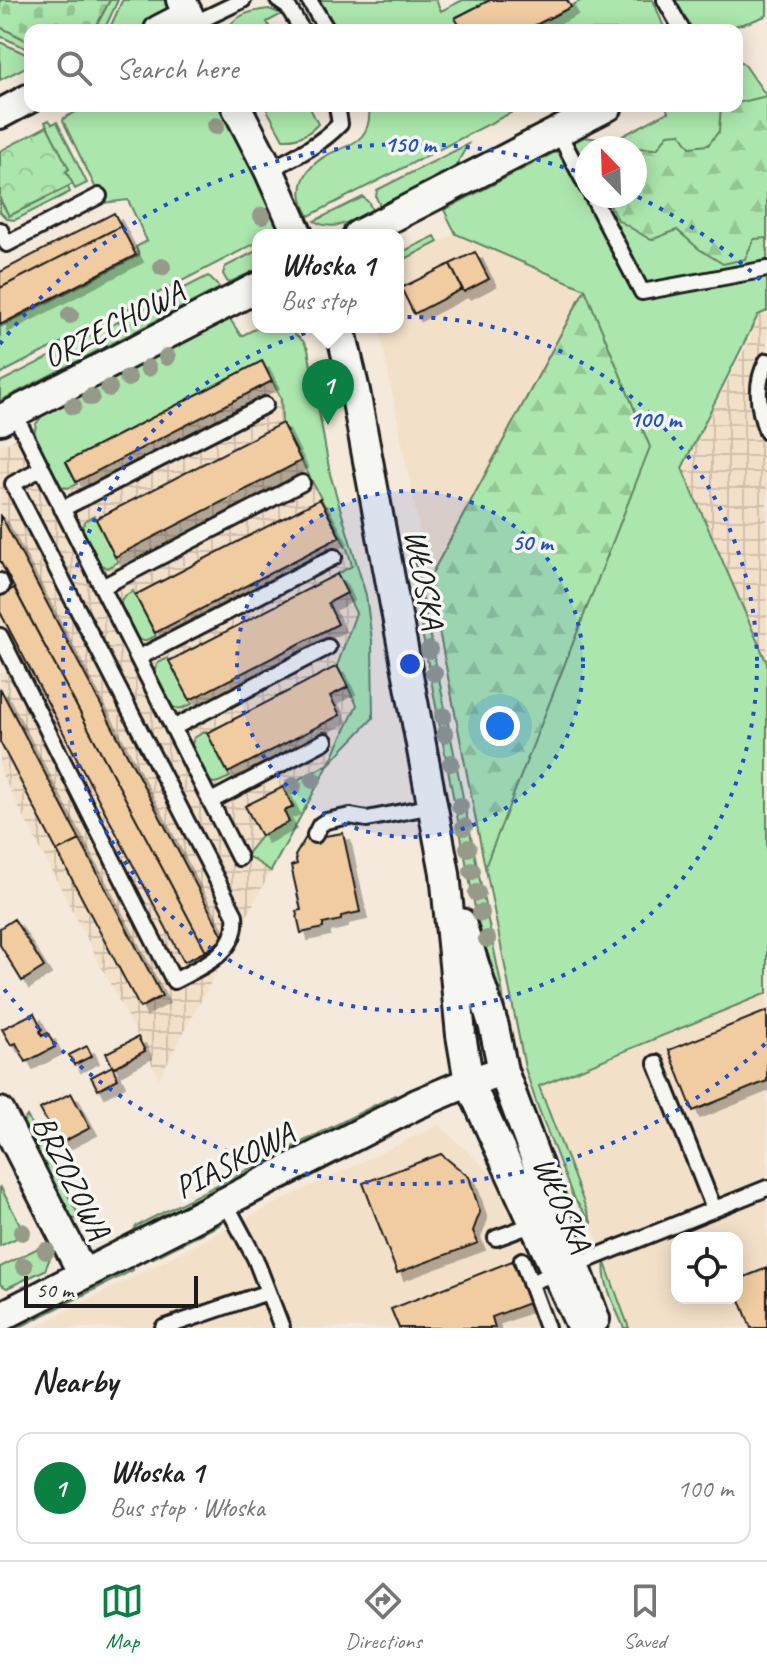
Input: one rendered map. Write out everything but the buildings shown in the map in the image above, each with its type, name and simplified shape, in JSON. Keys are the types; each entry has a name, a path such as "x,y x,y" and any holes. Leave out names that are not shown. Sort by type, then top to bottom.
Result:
{"street":[{"path":"0,114 24,101"},
{"path":"239,112 295,229"},
{"path":"370,229 596,112"},
{"name":"ORZECHOWA","path":"7,417 252,290"},
{"name":"WŁOSKA","path":"328,333 355,391"},
{"name":"WŁOSKA","path":"341,333 355,391 445,873 461,1035 469,1082 545,1220"},
{"name":"WŁOSKA","path":"445,873 494,1027 503,1071 545,1220 554,1273 590,1327"},
{"name":"PIASKOWA","path":"0,1317 417,1104 503,1071"},
{"name":"BRZOZOWA","path":"1,1115 83,1274"}],"lane":[{"path":"190,17 243,0"},
{"path":"278,0 288,7 298,24"},
{"path":"309,0 323,24"},
{"path":"665,0 679,24"},
{"path":"338,112 340,124"},
{"path":"269,170 331,134 348,112"},
{"path":"558,132 575,164"},
{"path":"0,230 4,246 99,196"},
{"path":"598,208 642,292 767,269"},
{"path":"767,361 762,370 757,397 767,432"},
{"path":"62,509 265,405"},
{"path":"7,417 42,468 239,858"},
{"path":"0,636 174,981 213,961 230,943 235,915 13,484 42,468"},
{"path":"102,587 302,483"},
{"path":"138,658 334,557"},
{"path":"0,581 0,587"},
{"path":"173,728 328,647"},
{"path":"211,801 325,741"},
{"path":"315,835 326,821 350,816 367,819 433,806"},
{"path":"656,1063 714,1209"},
{"path":"522,1260 554,1273 767,1188"},
{"path":"225,1202 255,1258 282,1328"},
{"path":"496,1238 545,1220"},
{"path":"547,1328 554,1273"},
{"path":"163,1328 268,1292"}],"shaded area":[{"path":"456,234 585,289 429,579 380,333 404,333 404,260"},
{"path":"767,311 767,663 682,468 751,337 758,315"},
{"path":"230,319 241,336 252,330 252,333 293,333 308,349 330,474 366,595 372,640 373,683 159,1078 0,771 0,674 9,669 0,652 0,444 34,430 42,416"},
{"path":"767,993 767,1328 629,1328 538,1086"},
{"path":"439,1125 498,1180 556,1328 34,1328 280,1201"}],"green space":[{"path":"0,0 110,0 97,24 24,24 24,39 0,27"},
{"path":"110,0 118,0 107,24 97,24"},
{"path":"169,0 171,11 157,24 112,24 122,1"},
{"path":"319,0 436,0 441,11 463,0 490,0 456,17 459,24 331,24"},
{"path":"582,0 653,0 663,24 539,24"},
{"path":"675,0 767,0 767,15 749,22 687,24"},
{"path":"269,9 282,14 268,24 231,24 245,14"},
{"path":"0,27 24,39 24,47 0,36"},
{"path":"0,42 24,53 24,68 0,80"},
{"path":"743,64 767,97 767,311 758,315 682,468 767,663 767,993 539,1086 592,1224 573,1197 525,1068 429,579 585,289 456,234 444,210 575,142 575,208 647,208 647,136 622,136 668,112 743,112"},
{"path":"767,96 767,238 754,239 745,259 723,264 677,230 651,240 618,220 612,208 647,208 647,149 657,149 668,134 680,133 690,147 708,145 719,131 721,112 743,112 743,102"},
{"path":"76,112 226,112 282,229 252,229 252,245 0,374 0,327 139,255 136,247 147,241 128,200 103,203 64,118"},
{"path":"268,112 312,112 318,124 311,131 283,139"},
{"path":"369,112 512,112 309,216 301,189 307,173 329,154 359,139 368,122"},
{"path":"49,120 52,124 57,122 87,183 75,189 66,171 69,169 45,122"},
{"path":"47,126 69,169 66,172 73,184 9,216 0,199 0,151"},
{"path":"468,144 454,169 380,206 377,190"},
{"path":"68,187 70,192 15,220 7,219 0,212 0,199 9,216"},
{"path":"363,197 372,210 358,218 329,226 314,221"},
{"path":"435,236 438,242 404,259 404,251"},
{"path":"252,253 252,272 228,283 223,274 225,267"},
{"path":"208,276 220,288 0,401 0,382"},
{"path":"585,289 650,447 485,867 429,579"},
{"path":"230,319 241,336 252,330 252,333 293,333 303,341 308,349 330,474 366,595 372,640 373,718 329,764 357,705 337,666 356,613 337,574 352,566 348,551 282,423 281,398 262,361 66,462 77,484 72,487 58,483 34,435 36,424 42,416"},
{"path":"94,516 118,562 107,568 97,562 82,530 85,521"},
{"path":"414,556 502,989 505,1010 502,1015 477,918 448,770 422,632"},
{"path":"133,591 156,636 144,641 137,639 122,608 123,598"},
{"path":"168,658 192,704 184,708 170,705 154,671 158,663"},
{"path":"206,731 230,777 213,783 208,780 191,747 194,738"},
{"path":"329,764 271,871 246,855 273,822 293,806 283,787"},
{"path":"395,1095 400,1098 136,1232 134,1230 136,1226"},
{"path":"27,1116 81,1220 70,1218 22,1124"},
{"path":"338,1157 338,1163 239,1213 242,1206"},
{"path":"0,1186 25,1234 0,1246"},
{"path":"214,1221 219,1225 152,1259 146,1256"},
{"path":"48,1243 50,1258 45,1270 7,1288 0,1284 0,1267"},
{"path":"134,1261 133,1270 18,1328 3,1328"},
{"path":"605,1263 629,1328 624,1328 610,1296"}],"place":[{"name":"Włoska 1","path":"328,425"}]}
